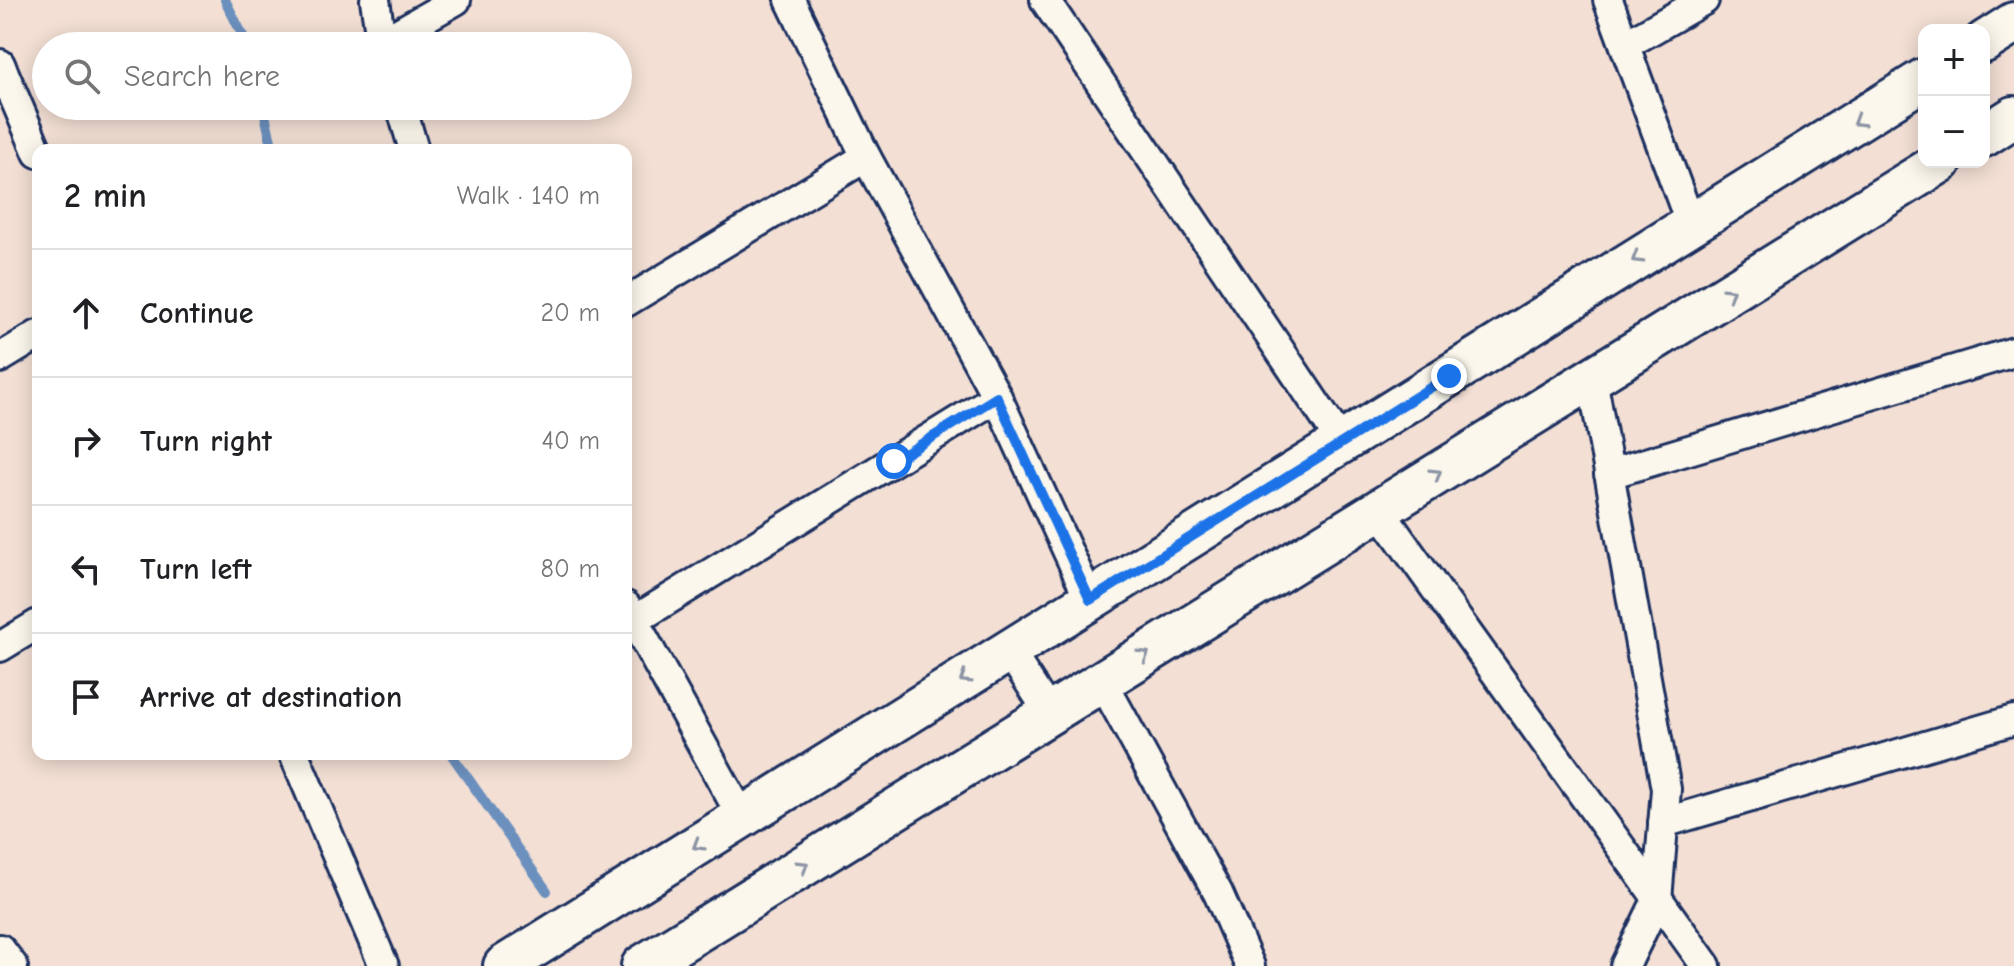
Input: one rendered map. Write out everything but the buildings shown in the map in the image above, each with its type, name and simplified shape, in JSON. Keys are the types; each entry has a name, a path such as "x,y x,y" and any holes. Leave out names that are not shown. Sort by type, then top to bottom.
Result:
{"street":[{"path":"375,0 380,32"},
{"path":"403,32 456,0"},
{"path":"790,0 866,157 997,397 1090,600"},
{"path":"1045,0 1342,443"},
{"path":"1608,0 1691,225"},
{"path":"1625,45 1704,0"},
{"path":"1990,38 2014,23"},
{"path":"0,64 34,144"},
{"path":"504,966 1918,83"},
{"path":"1990,132 2014,117"},
{"path":"405,120 412,144"},
{"path":"632,298 866,157"},
{"path":"642,966 1931,168"},
{"path":"0,358 32,339"},
{"path":"1609,474 2014,352"},
{"path":"1592,378 1666,789 1657,900 1625,966"},
{"path":"632,612 997,397"},
{"path":"1379,510 1706,966"},
{"path":"632,615 742,817"},
{"path":"0,647 32,628"},
{"path":"1009,651 1050,714"},
{"path":"1102,681 1218,893 1250,966"},
{"path":"1663,823 2014,720"},
{"path":"297,760 384,966"},
{"path":"0,949 13,966"}],"waterway":[{"path":"225,0 241,32"},
{"path":"266,120 272,144"},
{"path":"455,760 547,891"}],"route":[{"path":"894,461 997,397 1090,600 1449,376"}]}
